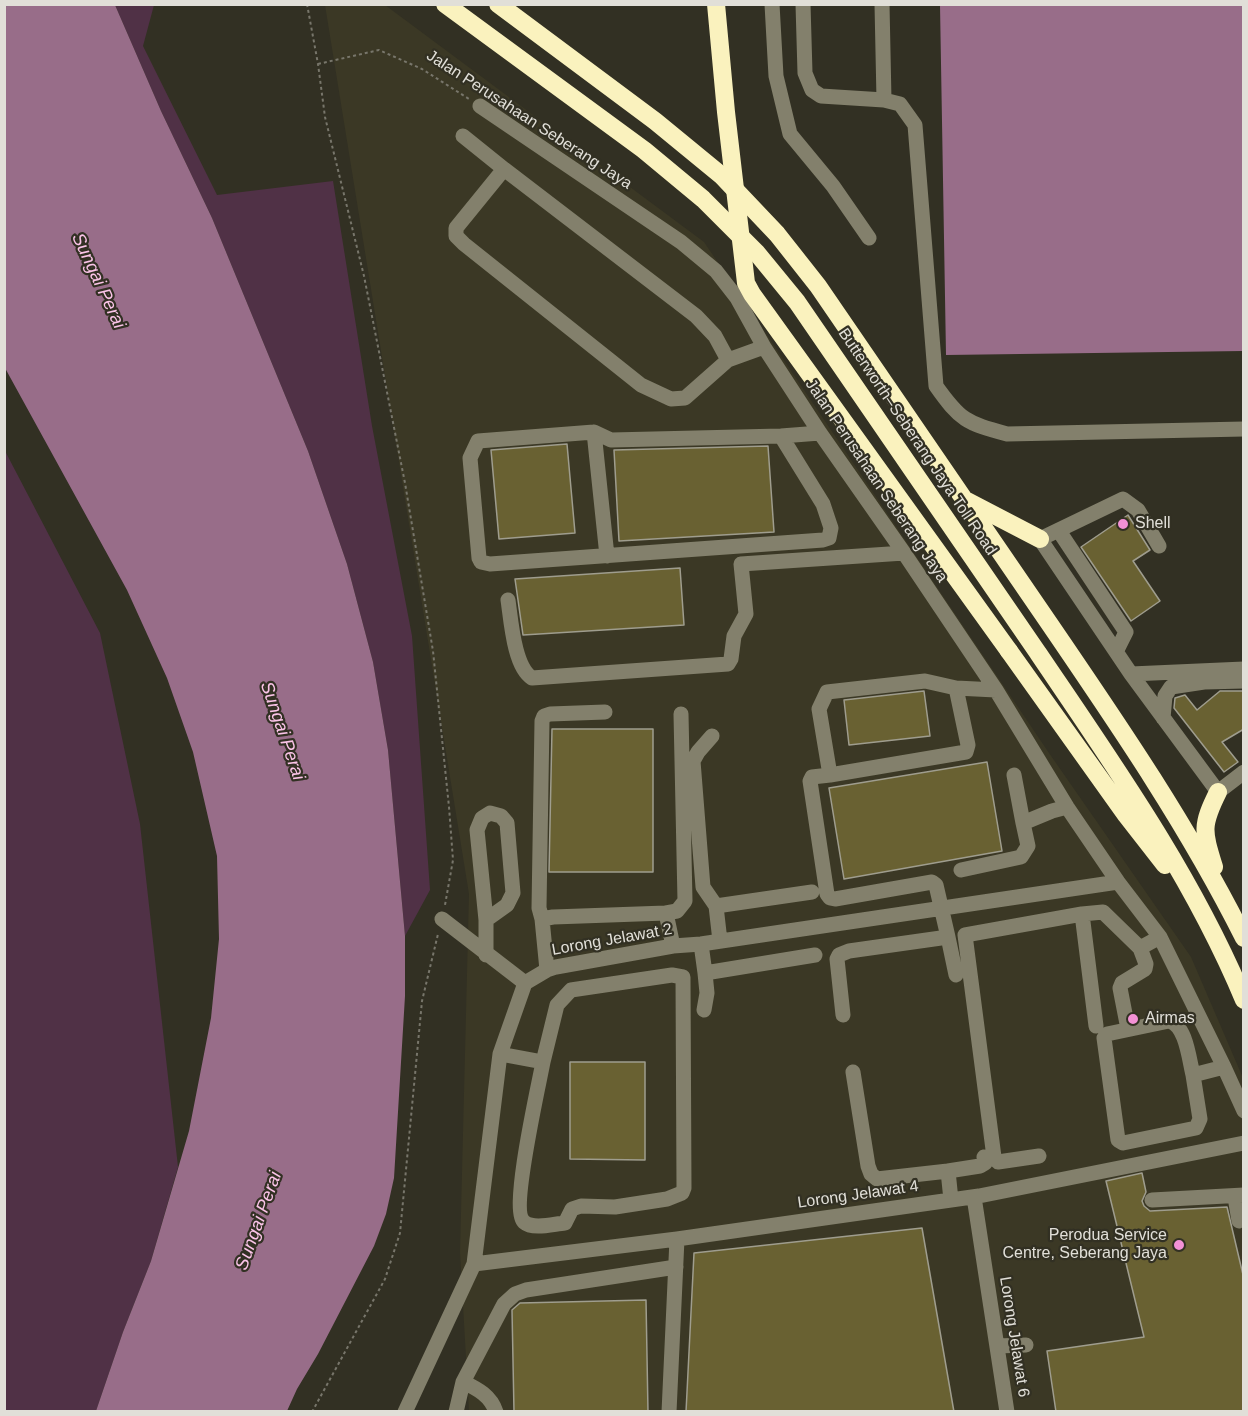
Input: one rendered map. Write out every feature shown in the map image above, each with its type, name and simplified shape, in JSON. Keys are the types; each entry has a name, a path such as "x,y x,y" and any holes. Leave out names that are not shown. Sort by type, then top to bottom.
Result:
{"highway":[{"name":"Butterworth–Seberang Jaya Toll Road","path":"445,4 644,150 703,199 756,252 797,302 1090,729 1159,837 1203,914 1244,1000"},
{"name":"Butterworth–Seberang Jaya Toll Road","path":"498,4 655,121 722,176 777,234 818,286 1118,726 1180,821 1244,938"},
{"path":"716,4 746,283 1126,815 1203,914"},
{"path":"966,500 1040,539"},
{"path":"1218,792 1206,817 1206,838 1225,900"}],"street":[{"path":"772,4 776,76 790,134 833,186 868,238"},
{"path":"803,4 805,73 812,90 821,96 884,100 900,104 915,125 936,386 954,411 974,425 1006,434 1244,429"},
{"path":"882,4 884,100"},
{"name":"Jalan Perusahaan Seberang Jaya","path":"480,106 681,242 716,271 737,298 764,347 820,434 904,553 996,690 1067,807 1118,882 1160,937 1244,1112"},
{"path":"463,136 696,316 715,336 728,360"},
{"path":"504,169 456,228 456,236 641,385 671,399 685,398 728,360 764,347"},
{"path":"781,436 823,504 831,528 829,538 490,564 481,562 479,558 470,458 478,441 594,432 611,440 820,434"},
{"path":"594,432 607,556"},
{"path":"1159,546 1138,510 1123,499 1040,539 1131,674 1218,792 1244,772"},
{"path":"1059,531 1126,632 1116,652"},
{"path":"508,600 513,637 524,671 532,678 728,664 731,659 734,636 746,614 741,564 904,553"},
{"path":"1131,674 1244,669"},
{"path":"830,775 819,709 827,692 925,681 956,688 996,690"},
{"path":"1163,718 1165,696 1171,687 1204,682 1244,681"},
{"path":"956,688 968,745 966,752 812,777 810,781 827,894 830,898 835,900 932,882 936,885 942,908 956,975"},
{"path":"547,970 540,908 542,721 544,716 550,714 605,712"},
{"path":"542,919 666,913 677,911 685,901 681,714"},
{"path":"712,736 693,761 703,887 716,906 720,941"},
{"path":"961,870 1021,857 1028,846 1014,775"},
{"path":"1023,823 1052,810 1067,807"},
{"path":"486,920 507,905 513,893 507,823 501,816 490,813 482,818 477,830 486,920 486,955"},
{"name":"Lorong Jelawat 2","path":"525,983 547,970 674,946 701,944 1118,882"},
{"path":"716,906 812,891"},
{"path":"1039,1155 998,1162 994,1157 965,935 1103,912 1140,948 1146,964 1145,969 1122,983 1119,988 1128,1029"},
{"path":"666,913 674,946"},
{"path":"1082,914 1096,1026"},
{"path":"405,1412 474,1264 500,1054 525,983 442,919"},
{"path":"843,1015 837,959 839,955 849,951 948,937"},
{"path":"1140,948 1160,937"},
{"path":"701,944 706,993 704,1010"},
{"path":"705,973 816,956"},
{"path":"672,975 684,977 684,1188 682,1193 667,1199 615,1207 581,1206 572,1209 565,1223 532,1226 524,1223 520,1217 519,1192 543,1062 557,1005 571,990 672,975"},
{"path":"1169,1021 1175,1023 1181,1029 1193,1074 1200,1119 1196,1128 1123,1143 1118,1140 1104,1038 1107,1034 1169,1021"},
{"path":"500,1054 543,1062"},
{"path":"1193,1074 1224,1067"},
{"path":"853,1072 868,1166 871,1174 877,1179 980,1166 985,1163 984,1157"},
{"name":"Lorong Jelawat 4","path":"474,1264 677,1239 974,1197 1244,1143"},
{"path":"948,1171 951,1200"},
{"path":"1152,1200 1239,1196 1239,1221"},
{"name":"Lorong Jelawat 6","path":"974,1197 1007,1412"},
{"path":"669,1412 677,1239"},
{"path":"456,1412 464,1382 504,1304 515,1294 526,1290 676,1267"},
{"path":"997,1346 1026,1345"},
{"path":"464,1382 492,1401 496,1412"}],"path":[{"path":"306,4 318,63 325,117 364,276 405,483 432,651 453,860 442,919 422,1001 400,1233 385,1279 312,1412"},
{"name":"Jalan Perusahaan Seberang Jaya","path":"318,63 379,50 422,69 480,106"}],"shaded area":[{"path":"115,5 154,5 143,46 217,195 333,181 372,426 412,636 430,890 405,936 388,750 373,662 347,564 308,451 212,218 161,111"},
{"path":"325,5 385,5 704,242 1049,753 1191,957 1243,1078 1243,1411 469,1411 460,1252 469,894"},
{"path":"4,449 100,633 140,824 178,1167 151,1261 123,1332 96,1411 5,1411"}],"water":[{"name":"Sungai Perai","path":"5,4 115,5 161,111 212,218 308,451 347,564 373,662 388,750 405,936 405,996 394,1178 386,1214 374,1246 287,1411 96,1411 123,1332 151,1261 189,1131 211,1018 219,939 217,856 193,752 167,678 127,590 5,368"},
{"path":"940,5 1243,5 1243,351 946,355"}],"building":[{"path":"567,444 575,533 499,539 491,450"},
{"path":"768,446 774,532 619,541 614,450"},
{"path":"1128,515 1150,550 1133,561 1160,601 1131,621 1081,547"},
{"path":"680,568 684,625 523,635 515,579"},
{"path":"924,691 930,736 849,745 844,700"},
{"path":"1220,691 1244,691 1244,729 1222,742 1238,762 1224,772 1174,708 1175,698 1185,695 1197,710"},
{"path":"552,729 653,729 653,872 549,872"},
{"path":"987,762 1002,851 844,879 829,788"},
{"path":"570,1062 645,1062 645,1160 570,1159"},
{"path":"1142,1173 1146,1192 1142,1201 1150,1211 1227,1207 1244,1279 1244,1412 1056,1412 1047,1351 1144,1337 1106,1181"},
{"path":"922,1228 954,1412 686,1412 694,1253"},
{"path":"646,1300 648,1412 514,1412 512,1310 520,1303"}],"place":[{"name":"Shell","path":"1123,524"},
{"name":"Airmas","path":"1133,1019"},
{"name":"Perodua Service Centre, Seberang Jaya","path":"1179,1245"}]}
